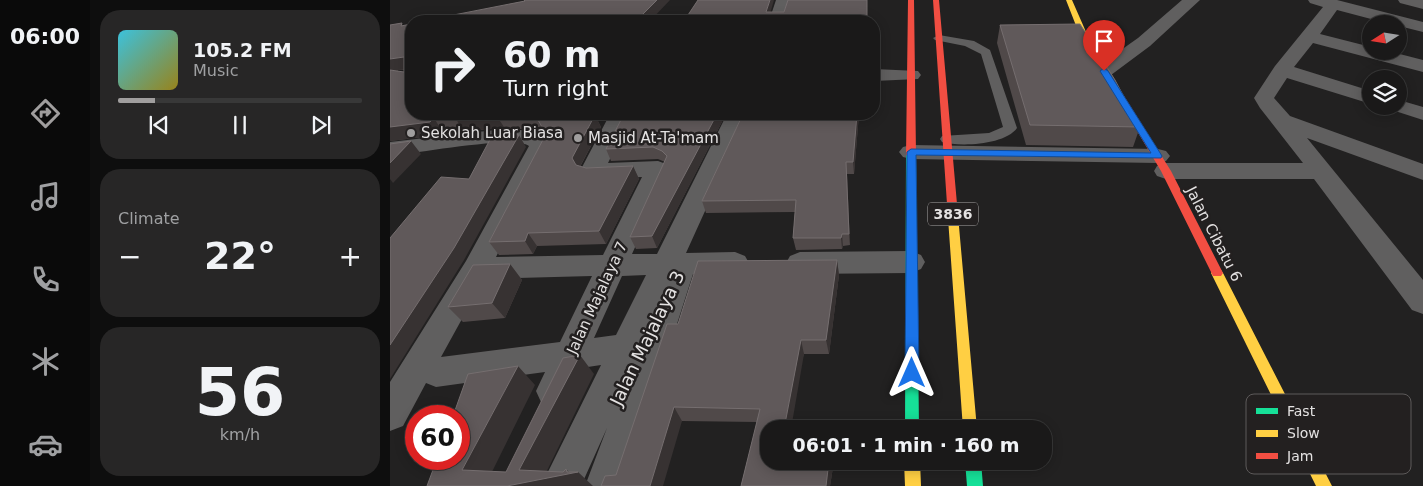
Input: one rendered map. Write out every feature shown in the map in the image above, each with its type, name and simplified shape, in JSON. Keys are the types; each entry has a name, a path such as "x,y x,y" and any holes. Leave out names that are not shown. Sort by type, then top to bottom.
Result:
{"main road":[{"name":"3836","path":"911,0 912,420"},
{"name":"3836","path":"936,0 969,420"},
{"name":"Jalan Cibatu 6","path":"1069,0 1086,41 1162,163 1278,394"},
{"path":"912,470 913,486"},
{"path":"974,470 975,486"},
{"name":"Jalan Cibatu 6","path":"1318,474 1324,486"}],"street":[{"path":"779,15 784,0"},
{"path":"1109,78 1144,42 1192,0"},
{"path":"1406,0 1423,4"},
{"path":"1423,27 1330,1 1308,36 1282,70 1264,98 1423,302"},
{"path":"1308,36 1423,66"},
{"path":"1282,70 1362,95"},
{"path":"880,75 911,75"},
{"path":"1407,109 1423,114"},
{"name":"Jalan Majalaya 7","path":"541,416 658,169 592,171 618,120"},
{"name":"Jalan Majalaya 3","path":"561,486 735,120"},
{"path":"1282,121 1423,172"},
{"path":"390,149 498,137 528,137 536,139 540,146 476,268 390,414"},
{"path":"911,152 948,146 1162,163 1322,171"},
{"path":"476,268 912,262"},
{"name":"Jalan Majalaya 3","path":"605,486 683,264"},
{"name":"Jalan Majalaya 3","path":"577,486 683,264"},
{"path":"436,372 654,344"}],"lane":[{"path":"939,38 962,41 979,46 986,52 1010,128 1006,133 996,136 948,146"}],"building":[{"path":"657,0 642,15 454,15 525,1"},
{"path":"698,0 770,0 766,12 784,12 788,0 867,0 867,15 688,15"},
{"path":"402,23 401,26 405,25 405,120 432,120 430,122 390,127 390,70 404,72 404,57 390,59 390,25"},
{"path":"1080,24 1115,80 1140,127 1030,125 1000,25"},
{"path":"538,120 592,120 572,158 576,165 586,168 633,166 599,231 528,233 525,241 489,242 546,134"},
{"path":"621,120 714,120 652,236 630,237 667,156 662,151 653,147 606,149"},
{"path":"740,120 856,120 853,162 846,162 849,234 842,234 841,238 793,238 796,200 702,201"},
{"path":"494,132 519,135 454,248 390,345 390,238 441,177 469,179"},
{"path":"411,141 390,163 390,144"},
{"path":"837,260 826,340 801,340 786,420 760,420 760,470 828,470 826,486 741,486 760,409 674,407 650,486 601,486 605,476 616,475 667,324 678,324 698,261"},
{"path":"510,264 492,303 448,307 473,265"},
{"path":"580,355 519,470 563,472 566,469 567,472 578,472 507,486 427,486 433,470 506,472 563,358"},
{"path":"518,366 470,455 470,405 457,405 468,374"}],"traffic: fast":[{"path":"911,155 912,420"},
{"path":"974,470 975,486"}],"traffic: slow":[{"path":"1069,0 1086,41 1096,57"},
{"path":"952,204 969,420"},
{"path":"1217,273 1278,394"},
{"path":"912,470 913,486"},
{"path":"1318,474 1324,486"}],"traffic: jam":[{"path":"911,0 911,155"},
{"path":"936,0 952,204"},
{"path":"1120,96 1166,171 1217,273"}],"place":[{"name":"Sekolah Luar Biasa","path":"411,133"},
{"name":"Masjid At-Ta'mam","path":"578,138"}],"route":[{"path":"912,373 911,152 1158,156 1104,71"}]}
